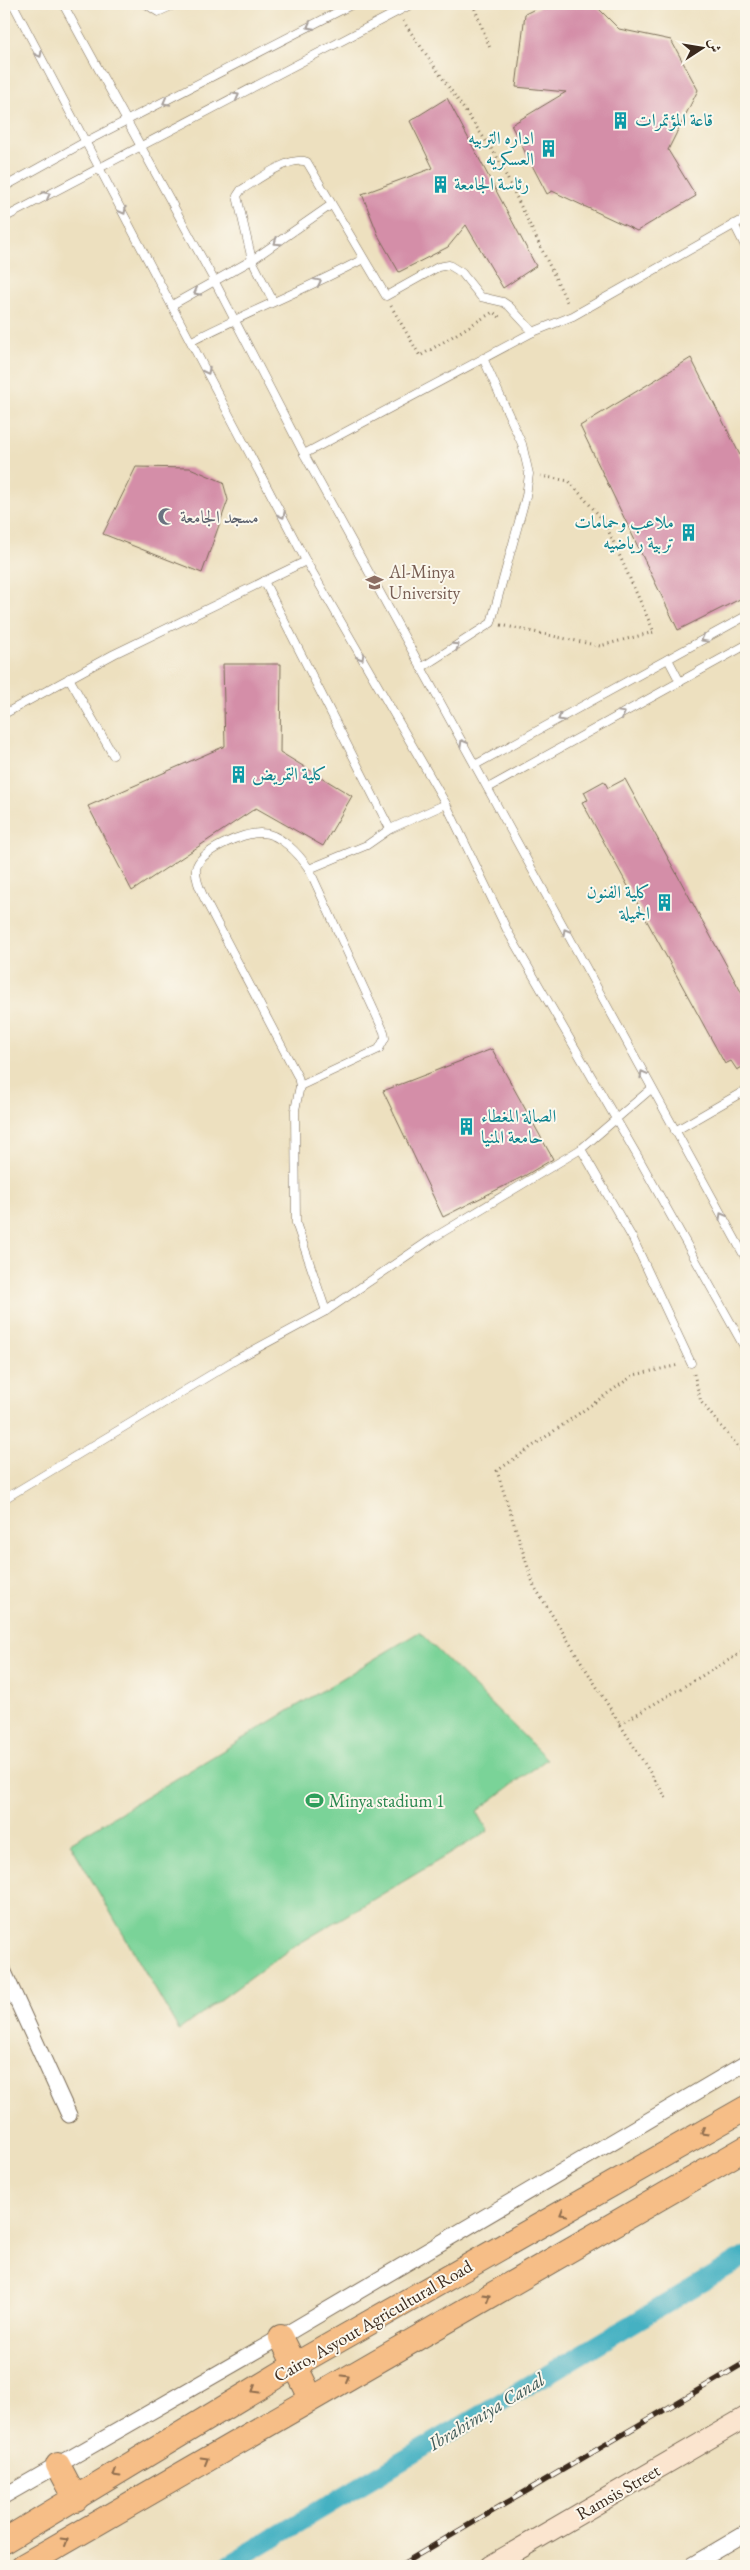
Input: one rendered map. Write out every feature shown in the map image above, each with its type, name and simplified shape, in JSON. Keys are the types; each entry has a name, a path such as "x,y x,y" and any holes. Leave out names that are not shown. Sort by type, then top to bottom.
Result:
{"highway":[{"name":"Cairo, Asyout Agricultural Road","path":"4,2541 295,2365 746,2108"},
{"name":"Cairo, Asyout Agricultural Road","path":"23,2566 746,2148"},
{"path":"281,2337 311,2398"},
{"path":"58,2465 76,2499"}],"main road":[{"name":"Ramsis Street","path":"490,2566 746,2417"}],"street":[{"path":"4,1972 69,2115"},
{"name":"Cairo, Asyout Agricultural Road","path":"4,2496 281,2337 746,2063"},
{"path":"690,2566 746,2533"}],"lane":[{"path":"13,4 192,341 306,561 446,804 508,932 617,1119 746,1350"},
{"path":"63,4 215,282 304,454 674,1131 746,1259"},
{"path":"146,4 158,12 176,4"},
{"path":"4,187 85,142 128,122 353,4"},
{"path":"4,218 412,4"},
{"path":"273,301 252,260 237,203 237,196 241,190 289,162 300,159 307,162 386,296 438,267 449,265 462,273 482,297 503,302 509,306 533,332"},
{"path":"172,305 252,260 331,205"},
{"path":"304,454 524,336 573,316 746,218"},
{"path":"734,224 746,248"},
{"path":"192,341 273,301 314,285 363,259"},
{"path":"421,668 491,623 518,528 529,474 522,444 482,358"},
{"path":"4,714 114,654 306,561"},
{"path":"264,582 390,829"},
{"path":"475,765 746,616"},
{"path":"488,788 746,645"},
{"path":"668,659 680,682"},
{"path":"69,678 113,755"},
{"path":"309,869 367,845 390,829 446,804"},
{"path":"300,1086 379,1048 385,1038 384,1032 309,869 299,854 274,837 260,833 233,840 201,857 196,868 197,881 204,898 294,1068 300,1086 295,1110 296,1223 326,1311"},
{"path":"4,1499 238,1359 326,1311 433,1238 581,1149 652,1089"},
{"path":"674,1131 746,1090"},
{"path":"581,1149 633,1239 691,1363"}],"path":[{"path":"473,4 490,48"},
{"path":"397,12 497,157 573,316"},
{"path":"386,296 420,356 493,312 524,336"},
{"path":"491,623 600,646 654,632 604,521 569,481 529,474"},
{"path":"666,1798 534,1586 497,1471 634,1375 691,1363 701,1402 746,1456"},
{"path":"620,1724 746,1650"}],"green space":[{"name":"Minya stadium 1","path":"419,1632 547,1759 477,1811 488,1831 290,1949 179,2030 70,1843"}],"building":[{"name":"قاعة المؤتمرات","path":"545,4 594,4 619,29 671,40 698,90 668,150 696,196 637,231 552,191 547,194 511,125 566,92 516,87 525,14"},
{"name":"رئاسة الجامعة","path":"447,98 536,266 503,288 466,225 448,247 399,272 379,237 362,194 433,168 410,121"},
{"name":"ملاعب وحمامات تربية رياضيه","path":"691,358 746,467 746,596 678,630 580,426"},
{"name":"مسجد الجامعة","path":"136,467 190,468 223,482 228,500 202,573 103,534"},
{"name":"كلية التمريض","path":"223,664 281,664 280,752 352,796 323,846 256,808 132,891 88,806 225,746"},
{"name":"كلية الفنون الجميلة","path":"625,779 746,1001 746,1065 737,1070 731,1061 725,1064 582,802 588,800 584,792 604,781 608,788"},
{"name":"الصالة المغطاء حامعة المنيا","path":"492,1049 553,1159 526,1175 443,1217 383,1091"}],"waterway":[{"name":"Ibrahimiya Canal","path":"226,2566 746,2256"}],"railway":[{"path":"399,2566 746,2362"}],"place":[{"name":"قاعة المؤتمرات","path":"621,120"},
{"name":"اداره التربيه العسكريه","path":"548,148"},
{"name":"رئاسة الجامعة","path":"440,184"},
{"name":"مسجد الجامعة","path":"166,517"},
{"name":"ملاعب وحمامات تربية رياضيه","path":"688,532"},
{"name":"Al-Minya University","path":"375,582"},
{"name":"كلية التمريض","path":"238,774"},
{"name":"كلية الفنون الجميلة","path":"664,902"},
{"name":"الصالة المغطاء حامعة المنيا","path":"467,1126"},
{"name":"Minya stadium 1","path":"315,1801"}]}
